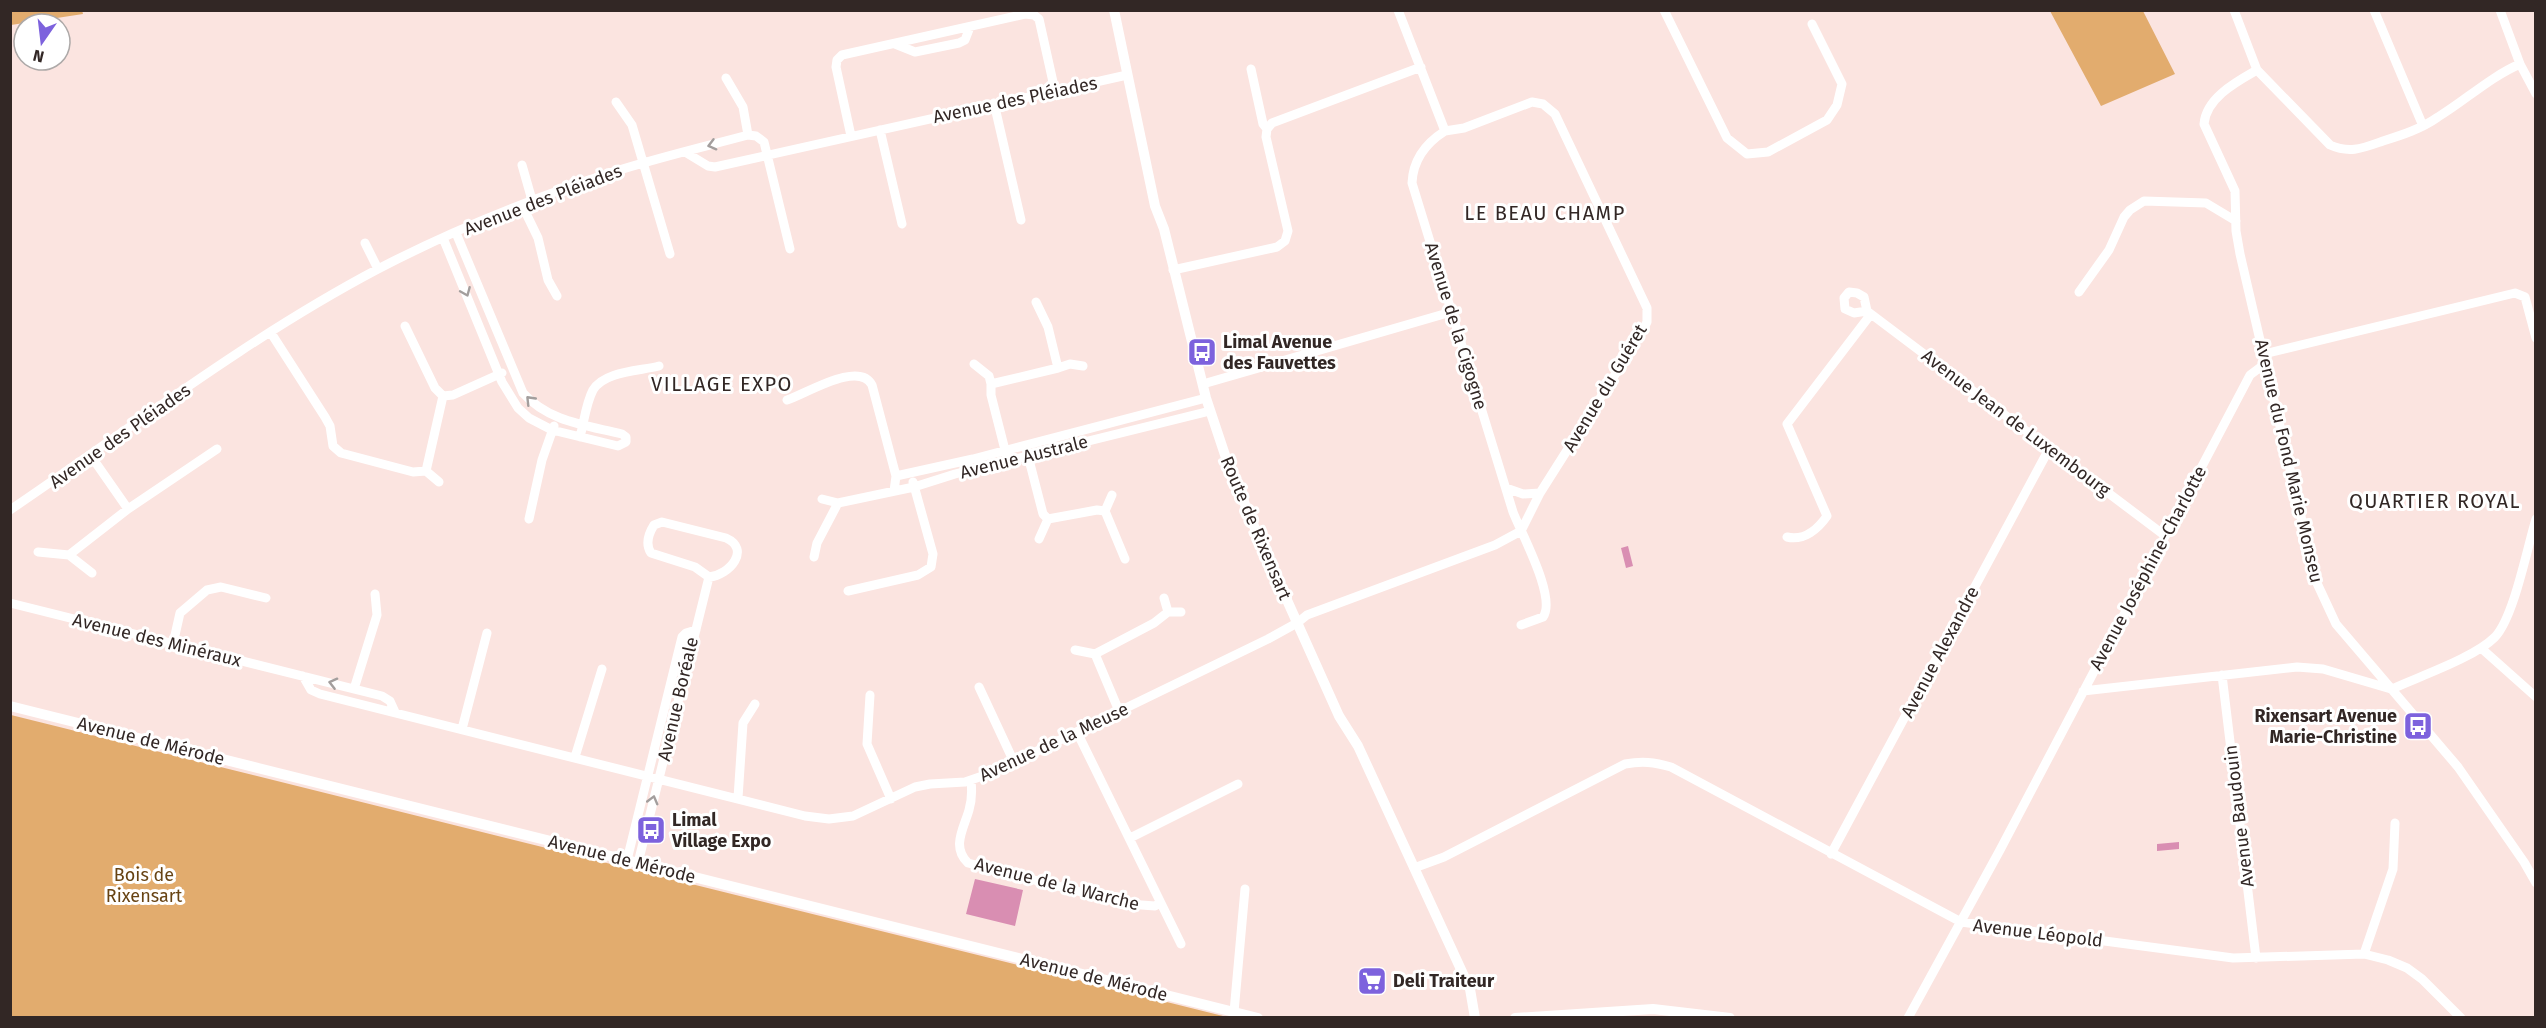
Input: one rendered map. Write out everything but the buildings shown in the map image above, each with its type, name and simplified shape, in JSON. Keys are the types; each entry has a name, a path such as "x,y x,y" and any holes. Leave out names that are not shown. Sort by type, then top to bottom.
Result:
{"street":[{"name":"Route de Rixensart","path":"1113,10 1141,147 1210,411 1239,491 1297,623 1339,716 1358,746 1470,989 1475,1017"},
{"path":"1398,10 1445,131"},
{"path":"1664,10 1727,138 1748,154 1768,152 1827,120 1837,105 1842,84 1812,24"},
{"path":"2234,10 2257,70 2330,145 2342,150 2354,151 2422,126 2505,70 2520,63"},
{"path":"2374,10 2422,126"},
{"path":"2500,10 2520,63 2535,94"},
{"path":"851,136 836,67 837,60 842,55 1025,14 1034,15 1039,19 1055,91"},
{"path":"1173,270 1277,248 1285,241 1288,231 1266,137 1267,129 1272,123 1421,67"},
{"path":"1251,69 1263,124 1267,129"},
{"name":"Avenue du Fond Marie Monseu","path":"2257,70 2208,106 2204,124 2235,191 2236,231 2240,254 2319,589 2336,624 2458,767 2524,862 2535,883"},
{"name":"Avenue des Pléiades","path":"685,152 708,166 715,167 993,103 1127,75"},
{"path":"726,78 743,106 748,135 756,136 764,142 790,249"},
{"path":"616,102 632,125 670,255"},
{"name":"Avenue du Guéret","path":"1445,131 1464,128 1524,104 1538,102 1549,108 1561,124 1647,308 1647,322 1642,332 1539,493 1521,531"},
{"path":"993,103 1021,220"},
{"path":"880,130 902,224"},
{"name":"Avenue de la Cigogne","path":"1445,131 1429,143 1419,156 1414,168 1412,183 1506,488 1541,580 1547,608 1543,617 1521,625"},
{"name":"Avenue des Pléiades","path":"10,510 271,333 378,269 532,200 643,164 748,135"},
{"path":"522,165 532,200"},
{"path":"2079,292 2109,250 2124,217 2136,205 2144,201 2206,203 2236,221"},
{"path":"522,205 538,238 548,280 557,296"},
{"path":"443,238 499,375 510,396 523,412 552,430 618,446 626,442 626,437 622,434 556,418 541,411 528,398 512,370 456,233"},
{"path":"365,243 378,269"},
{"path":"2264,354 2504,295 2521,293 2525,297 2535,338"},
{"path":"1036,302 1048,327 1058,368"},
{"path":"1203,384 1450,312"},
{"name":"Avenue Jean de Luxembourg","path":"1787,537 1800,538 1820,525 1827,516 1787,424 1869,313 2164,535"},
{"path":"405,326 435,388 443,396"},
{"path":"271,333 330,426 333,446 341,453 413,472 426,471 439,482"},
{"name":"Avenue Joséphine-Charlotte","path":"1908,1017 1961,922 2250,375 2262,366 2264,354"},
{"path":"974,364 989,376 992,384 992,395 1008,462"},
{"path":"992,384 1070,364 1083,366"},
{"path":"580,437 592,392 598,384 609,377 659,366"},
{"path":"443,396 453,395 512,370"},
{"path":"788,400 813,387 847,377 860,375 867,378 872,385 896,476 894,491"},
{"path":"426,471 443,396"},
{"name":"Avenue Australe","path":"896,476 911,475 1206,398"},
{"name":"Avenue Australe","path":"822,499 838,502 914,487 1210,411"},
{"path":"529,519 542,460 556,418"},
{"path":"1025,444 1042,514 1048,519"},
{"path":"69,555 128,509 217,449"},
{"name":"Avenue Alexandre","path":"1831,854 2049,449"},
{"path":"91,456 128,509"},
{"path":"848,591 918,575 931,567 933,554 911,475"},
{"path":"1506,488 1523,494 1539,493"},
{"path":"1112,495 1105,511 1125,559"},
{"path":"814,557 817,543 838,502"},
{"path":"1048,519 1097,510 1105,511"},
{"path":"1040,539 1048,519"},
{"path":"2083,691 2297,668 2323,669 2392,689 2481,648 2494,638 2504,624 2535,519"},
{"path":"662,522 726,538 733,542 737,548 731,567 724,573 709,577 695,567 651,553 647,547 654,525 662,522"},
{"path":"1297,623 1307,615 1503,542 1521,531"},
{"path":"38,552 69,555 92,573"},
{"path":"696,630 709,577"},
{"path":"173,644 180,613 207,590 221,587 266,598"},
{"path":"354,688 377,615 375,594"},
{"path":"1164,598 1168,612"},
{"name":"Avenue des Minéraux","path":"10,603 354,688 387,698 395,712"},
{"path":"1075,650 1095,654 1154,623 1168,612 1181,612"},
{"name":"Avenue de la Meuse","path":"659,779 805,816 829,819 853,816 923,785 971,781 1077,732 1297,623"},
{"name":"Avenue Boréale","path":"633,862 648,776 682,637 696,630"},
{"name":"Avenue Boréale","path":"633,862 659,779 696,630"},
{"path":"462,729 487,633"},
{"path":"2481,648 2531,687 2535,697"},
{"path":"1095,654 1119,711"},
{"path":"575,757 602,669"},
{"name":"Avenue Baudouin","path":"2222,675 2256,958"},
{"name":"Avenue des Minéraux","path":"303,676 314,693 659,779"},
{"path":"979,687 1014,762"},
{"path":"870,694 867,744 891,799"},
{"path":"738,798 743,723 755,704"},
{"name":"Avenue de Mérode","path":"10,706 1258,1017"},
{"name":"Avenue de la Warche","path":"1077,732 1181,944"},
{"name":"Avenue Léopold","path":"1414,868 1444,857 1625,764 1656,762 1671,767 1961,922 2233,958 2364,954 2407,968 2422,979 2460,1017"},
{"name":"Avenue de la Warche","path":"971,781 971,802 959,848 968,863 1128,904 1155,906 1160,903"},
{"path":"1130,838 1238,784"},
{"path":"2364,954 2393,869 2394,823"},
{"path":"1234,1012 1245,889"},
{"path":"1515,1017 1653,1010 1730,1017"}],"green space":[{"path":"11,10 82,10 83,14 72,16 72,12 12,12 11,25"},
{"path":"2050,11 2143,11 2175,74 2101,106"},
{"name":"Bois de Rixensart","path":"11,715 1227,1017 11,1017"}],"shaded area":[{"path":"1628,546 1633,566 1626,568 1621,548"},
{"path":"2179,842 2179,849 2157,851 2157,844"},
{"path":"975,879 1023,890 1015,926 966,914"}],"place":[{"name":"Limal Avenue des Fauvettes","path":"1202,352"},
{"name":"Rixensart Avenue Marie-Christine","path":"2418,726"},
{"name":"Limal Village Expo","path":"651,830"},
{"name":"Deli Traiteur","path":"1372,981"}],"district":[{"name":"LE BEAU CHAMP","path":"1545,213"},
{"name":"VILLAGE EXPO","path":"722,384"},
{"name":"QUARTIER ROYAL","path":"2435,501"}]}
